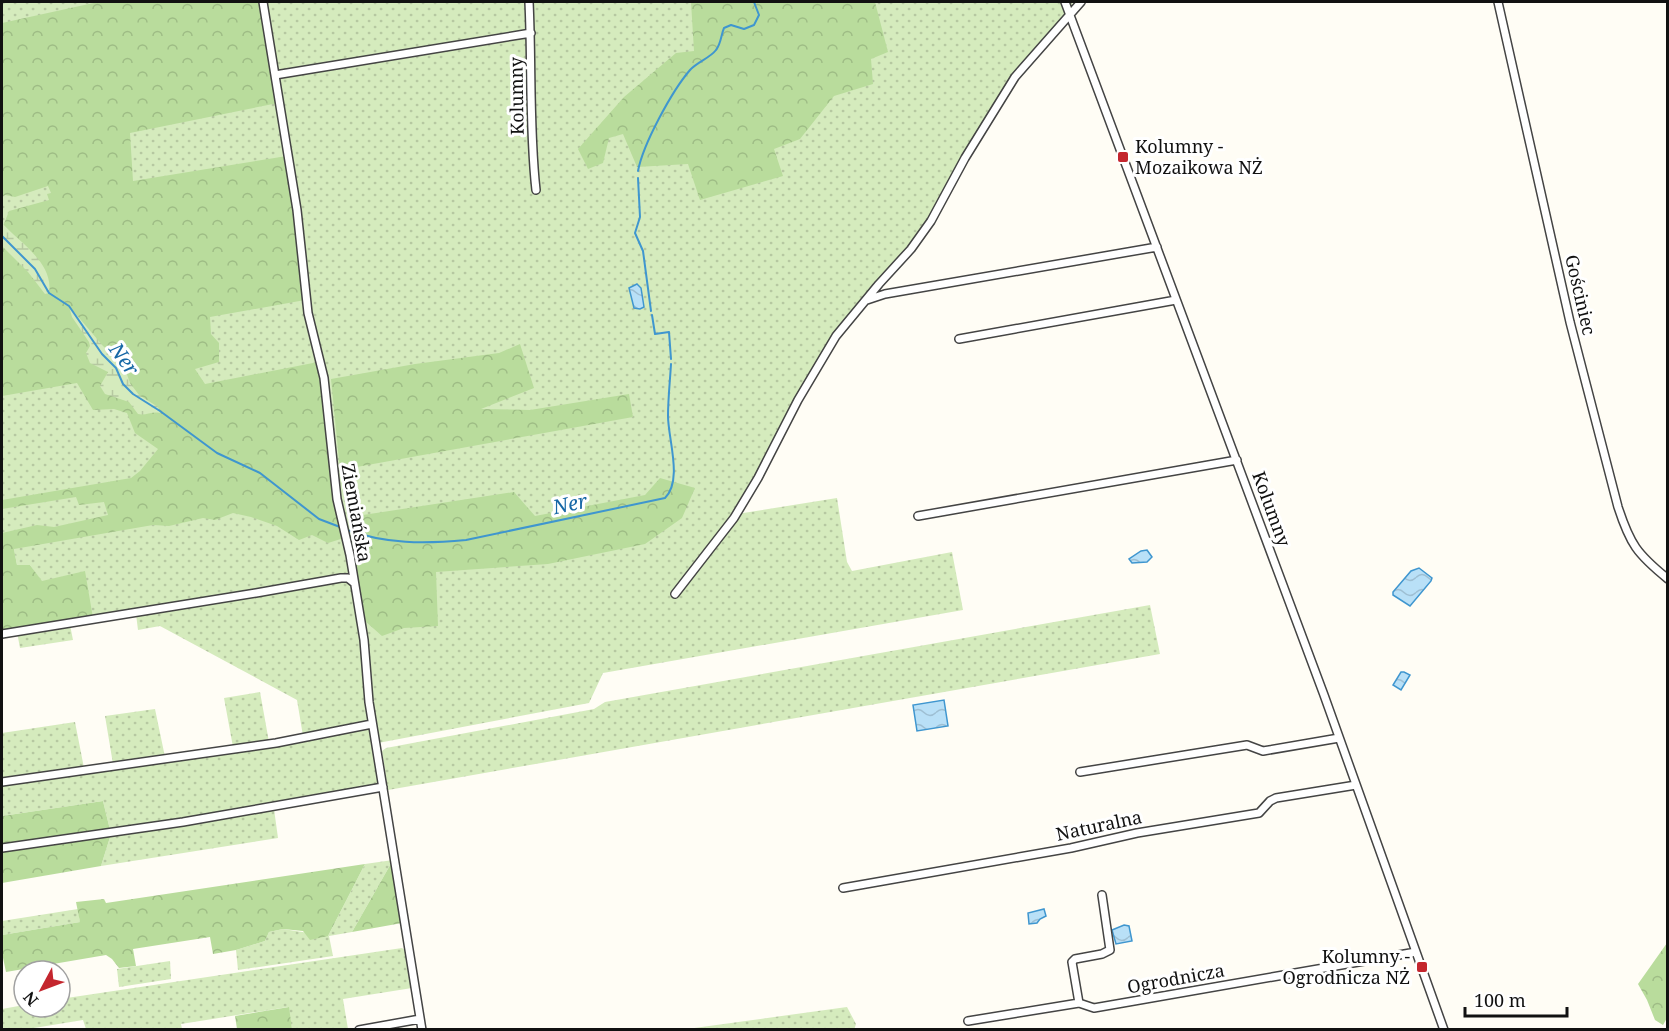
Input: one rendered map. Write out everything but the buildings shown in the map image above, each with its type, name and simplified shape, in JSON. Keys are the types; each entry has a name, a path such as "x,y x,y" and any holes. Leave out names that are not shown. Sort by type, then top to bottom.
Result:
{"street":[{"name":"Ziemiańska","path":"263,2 297,210 310,322 324,378 337,499 350,555 364,640 372,724 422,1029"},
{"name":"Kolumny","path":"530,2 531,114 536,190"},
{"name":"Kolumny","path":"1065,2 1237,460 1444,1029"},
{"path":"675,594 734,518 832,342 932,221 965,158 1015,77 1082,2"},
{"name":"Gościniec","path":"1498,2 1570,322 1618,507 1635,549 1668,579"},
{"path":"275,75 531,33"},
{"path":"866,301 885,294 1157,248"},
{"path":"959,339 1176,300"},
{"path":"918,516 1237,460"},
{"path":"2,634 341,578 350,578 353,582"},
{"path":"2,782 276,743 372,724"},
{"path":"1080,772 1247,745 1263,751 1339,738"},
{"name":"Naturalna","path":"843,888 1071,848 1137,833 1259,813 1276,798 1356,785"},
{"path":"2,848 183,822 383,787"},
{"path":"1079,1003 1072,962 1110,950 1102,895"},
{"name":"Ogrodnicza","path":"968,1021 1079,1003 1094,1008 1416,952"},
{"path":"359,1029 420,1019"}],"green space":[{"path":"2,2 1073,2 1065,21 1022,67 924,229 841,328 737,514 837,498 847,562 852,571 952,552 963,610 603,673 589,703 378,743 382,790 274,809 278,838 101,866 111,834 103,801 2,816 2,784 354,731 303,736 297,700 160,626 138,630 136,614 93,618 66,576 42,582 30,565 17,565 14,549 2,542"},
{"path":"98,2 261,2 278,103 130,133 133,181 287,156 305,300 210,317 211,334 219,343 219,362 195,369 205,384 318,362 322,376 344,538 328,543 312,535 299,540 277,526 233,513 215,520 203,518 169,526 153,525 14,549 17,565 30,565 42,581 85,571 93,618 2,632 2,533 37,525 54,527 108,515 104,502 79,505 76,497 2,509 2,500 131,478 140,471 158,449 135,433 127,413 114,409 93,410 77,383 2,396 2,229 9,211 49,200 47,194 51,193 48,186 15,197 5,195 2,197 2,23"},
{"path":"691,2 875,2 888,52 871,59 873,84 834,96 800,139 774,149 783,176 700,200 688,164 637,167 623,134 609,138 603,163 588,169 578,149 624,97 676,53 694,51"},
{"path":"2,223 41,263 49,282 49,293 45,294 28,272 2,246"},
{"path":"69,306 103,346 123,363 130,383 139,395 158,407 160,413 138,414 129,402 105,394 100,386 108,372 90,363 86,353 90,346 89,342 72,317"},
{"path":"520,344 534,388 481,409 530,410 629,394 633,417 340,470 331,379 415,364 499,353"},
{"path":"660,478 695,488 682,518 645,544 548,564 436,572 438,626 404,628 382,636 365,621 349,522 363,515 514,492 535,516 645,495"},
{"path":"1150,605 1160,654 388,790 382,751 386,748 594,709 605,702"},
{"path":"70,625 73,640 20,648 17,632"},
{"path":"260,692 269,742 233,747 224,698"},
{"path":"155,709 165,757 113,764 105,716"},
{"path":"75,722 84,768 2,781 2,733"},
{"path":"103,801 111,834 101,866 2,883 2,816"},
{"path":"393,860 352,932 329,936 333,956 238,970 236,950 265,941 269,932 283,929 328,936 365,864"},
{"path":"393,860 402,923 352,932"},
{"path":"365,864 328,936 310,940 303,931 283,929 269,932 265,941 213,954 210,937 133,949 136,966 119,968 106,955 72,961 12,959 12,971 6,972 2,953 2,935 80,922 76,902 104,899 106,903"},
{"path":"78,909 80,922 2,935 2,921"},
{"path":"1667,943 1667,1018 1663,1025 1655,1020 1638,984"},
{"path":"402,948 407,952 412,988 343,999 348,1029 292,1029 288,1007 181,1024 182,1029 86,1029 83,1020 28,1029 2,1029 2,1009 12,1007 12,1019 72,1019 72,997"},
{"path":"170,961 171,979 119,987 117,969"},
{"path":"289,1007 292,1029 237,1029 235,1016"},
{"path":"847,1007 856,1024 854,1030 687,1029"}],"water":[{"path":"637,284 641,288 644,307 640,309 634,308 629,288"},
{"path":"1147,550 1152,557 1147,562 1132,563 1129,559 1141,551"},
{"path":"1419,568 1432,578 1410,606 1393,595 1393,592 1411,571"},
{"path":"1401,672 1410,675 1401,690 1393,685"},
{"path":"944,700 948,726 917,731 913,705"},
{"path":"1044,909 1046,916 1037,923 1029,924 1028,913"},
{"path":"1124,925 1129,926 1132,941 1116,944 1112,930"}],"waterway":[{"name":"Ner","path":"638,171 652,133 683,79 693,67 716,50 724,28 731,25 744,29 754,25 759,15 754,2"},
{"name":"Ner","path":"638,178 640,217 635,233 643,251 651,311"},
{"name":"Ner","path":"2,236 35,269 49,293 69,306 102,354 116,368 123,384 133,394 217,453 260,473 319,519 340,527"},
{"name":"Ner","path":"652,315 655,334 669,332 671,359"},
{"name":"Ner","path":"347,530 376,538 405,542 466,540 665,498 673,481 674,470 668,416 671,364"}],"place":[{"name":"Kolumny - Mozaikowa NŻ","path":"1123,157"},
{"name":"Kolumny - Ogrodnicza NŻ","path":"1422,967"}]}
